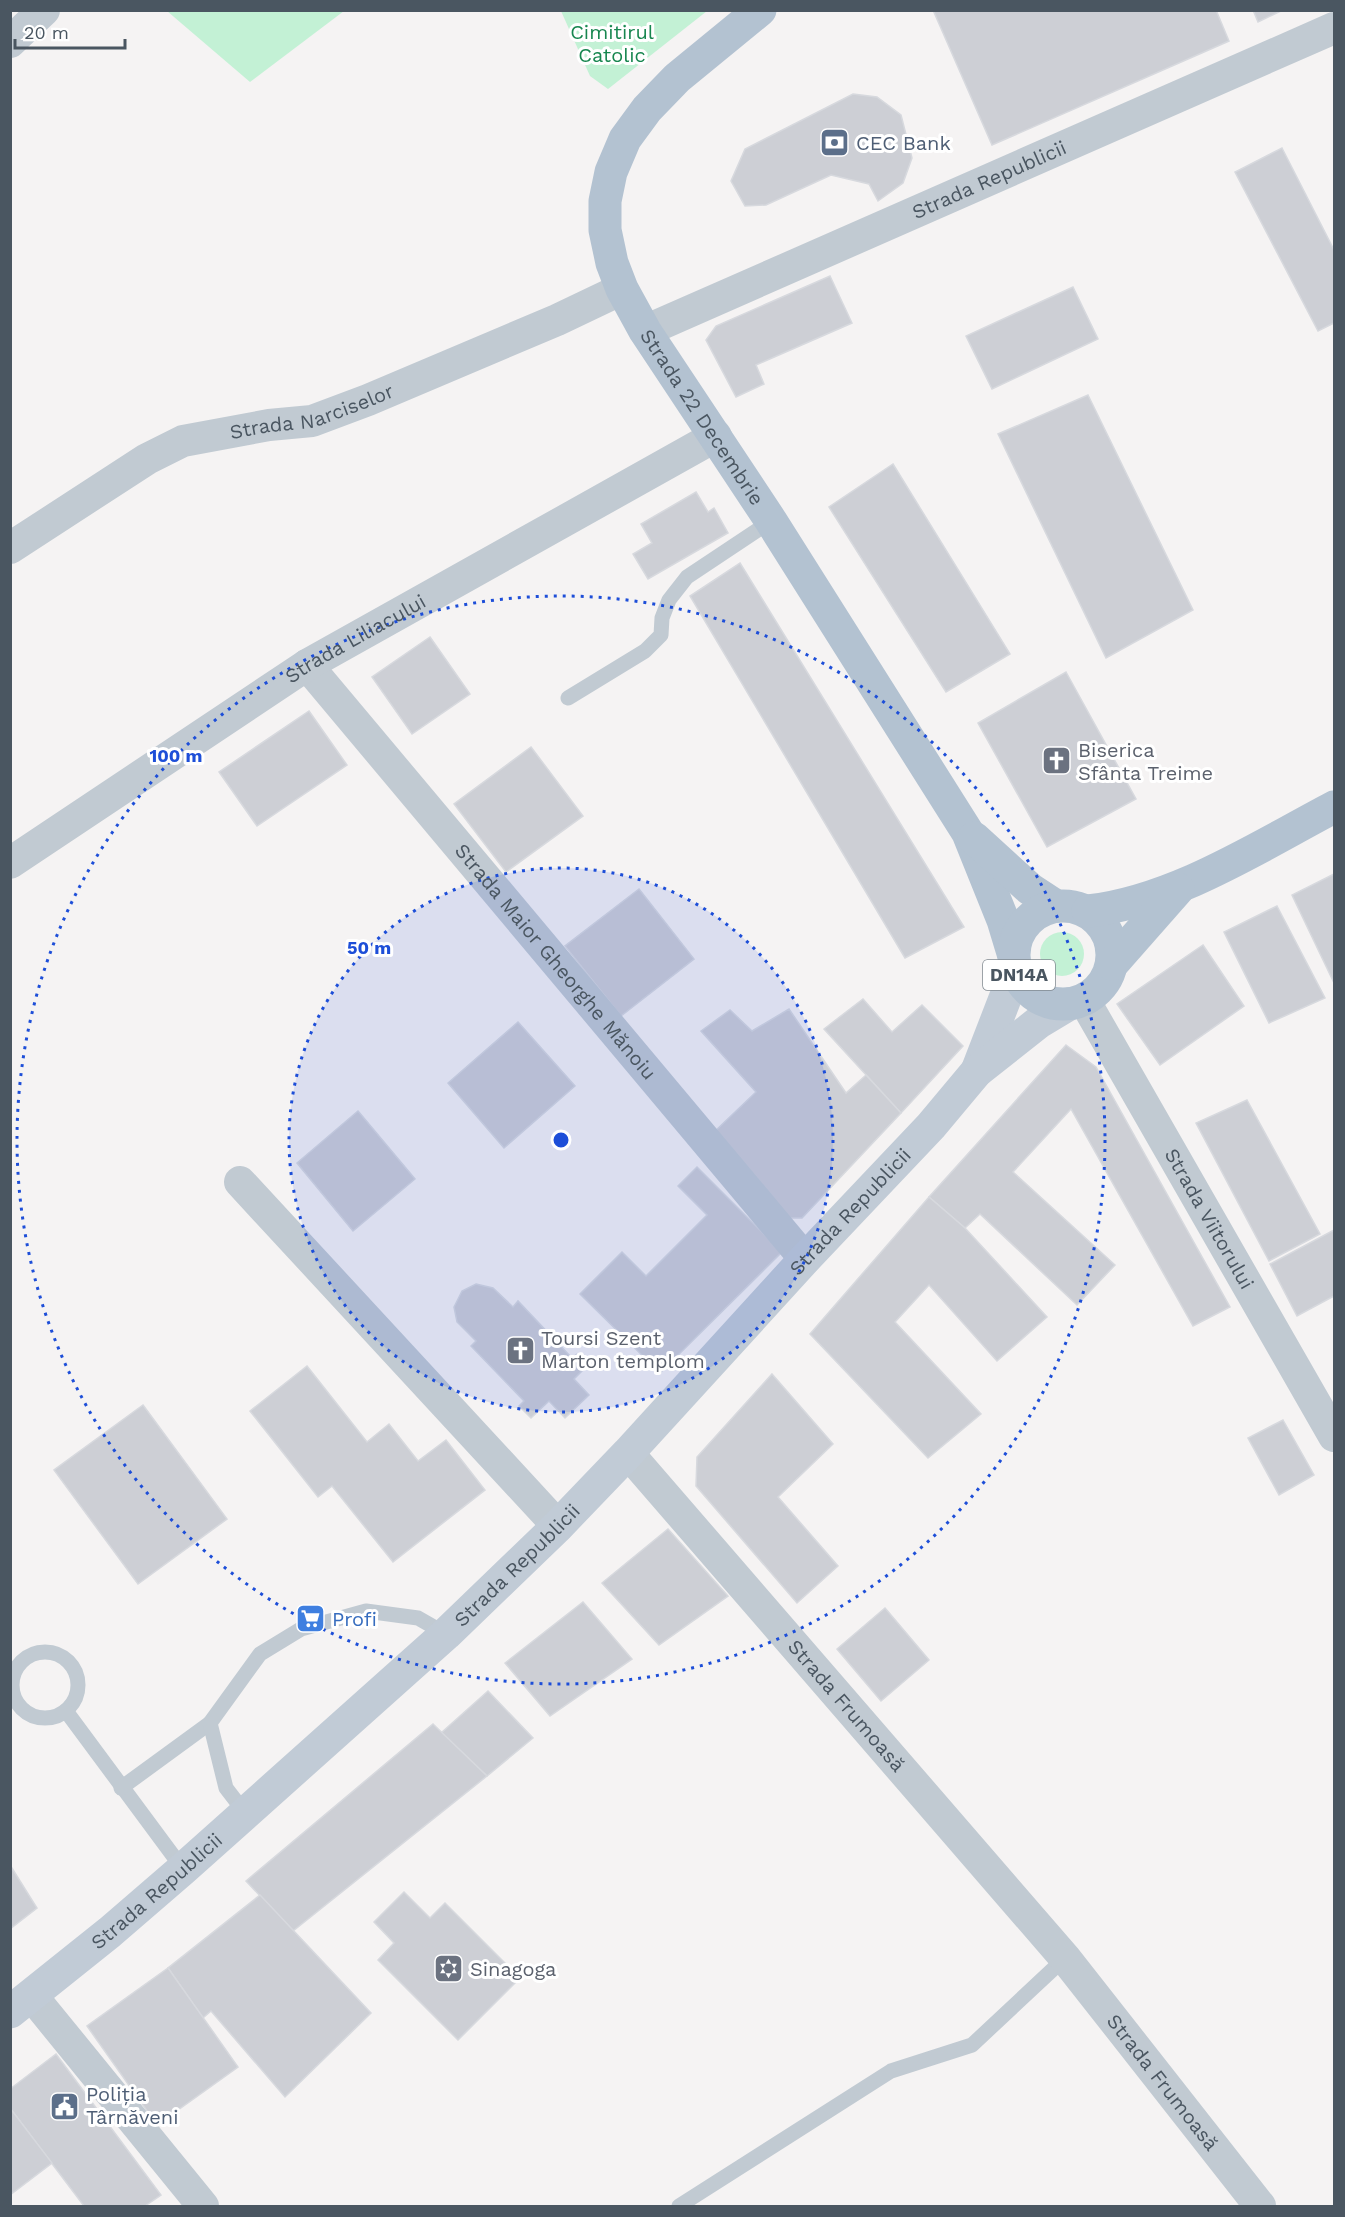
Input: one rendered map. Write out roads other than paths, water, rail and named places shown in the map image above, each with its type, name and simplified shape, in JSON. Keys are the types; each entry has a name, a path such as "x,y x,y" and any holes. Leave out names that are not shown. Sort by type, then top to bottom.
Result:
{"main road":[{"name":"Strada 22 Decembrie","path":"760,10 677,78 647,109 625,139 611,172 605,201 605,230 612,263 622,289 645,331 771,521 968,832 1003,920 1015,962"},
{"path":"1088,911 1110,909 1178,889 1335,807"},
{"name":"Strada 22 Decembrie","path":"968,832 1030,889 1056,906"},
{"path":"1112,964 1178,889"},
{"path":"1056,906 1073,906 1088,911 1100,921 1113,949 1112,964 1107,980 1097,992 1077,1002"},
{"name":"DN14A","path":"1056,906 1040,911 1026,922 1017,936 1015,962 1024,986 1037,997 1053,1004 1077,1002"},
{"name":"Strada Republicii","path":"977,1071 1015,962"},
{"name":"Strada Republicii","path":"21,2004 183,1869 446,1634 558,1526 628,1454 805,1259 931,1126 977,1071 1040,1022 1077,1002"}],"street":[{"path":"10,42 44,10"},
{"name":"Strada Republicii","path":"645,331 1335,28"},
{"name":"Strada Narciselor","path":"10,548 147,459 183,441 269,425 312,421 368,400 536,329 622,289"},
{"name":"Strada Liliacului","path":"10,863 307,665 716,436"},
{"name":"Strada Maior Gheorghe Mănoiu","path":"307,665 805,1259"},
{"name":"Strada Viitorului","path":"1077,1002 1335,1436"},
{"path":"240,1182 558,1526"},
{"name":"Strada Frumoasă","path":"628,1454 1065,1958 1260,2206"},
{"path":"21,2004 203,2206"}],"lane":[{"path":"568,698 645,651 661,635 662,618 669,600 687,577 771,521"},
{"path":"121,1788 210,1723 260,1654 301,1629 366,1611 418,1618 446,1634"},
{"path":"48,1652 68,1661 75,1670 78,1681 73,1703 66,1711 57,1716 36,1716 18,1704 12,1685 18,1665 36,1653 48,1652"},
{"path":"66,1711 183,1869"},
{"path":"210,1723 226,1788 246,1814"},
{"path":"679,2206 891,2071 972,2045 1065,1958"}],"place":[{"name":"CEC Bank","path":"835,143"},
{"name":"Biserica Sfânta Treime","path":"1057,761"},
{"name":"Toursi Szent Marton templom","path":"520,1350"},
{"name":"Profi","path":"311,1619"},
{"name":"Sinagoga","path":"449,1969"},
{"name":"Poliția Târnăveni","path":"65,2106"}],"park label":[{"name":"Cimitirul Catolic","path":"612,44"}]}
